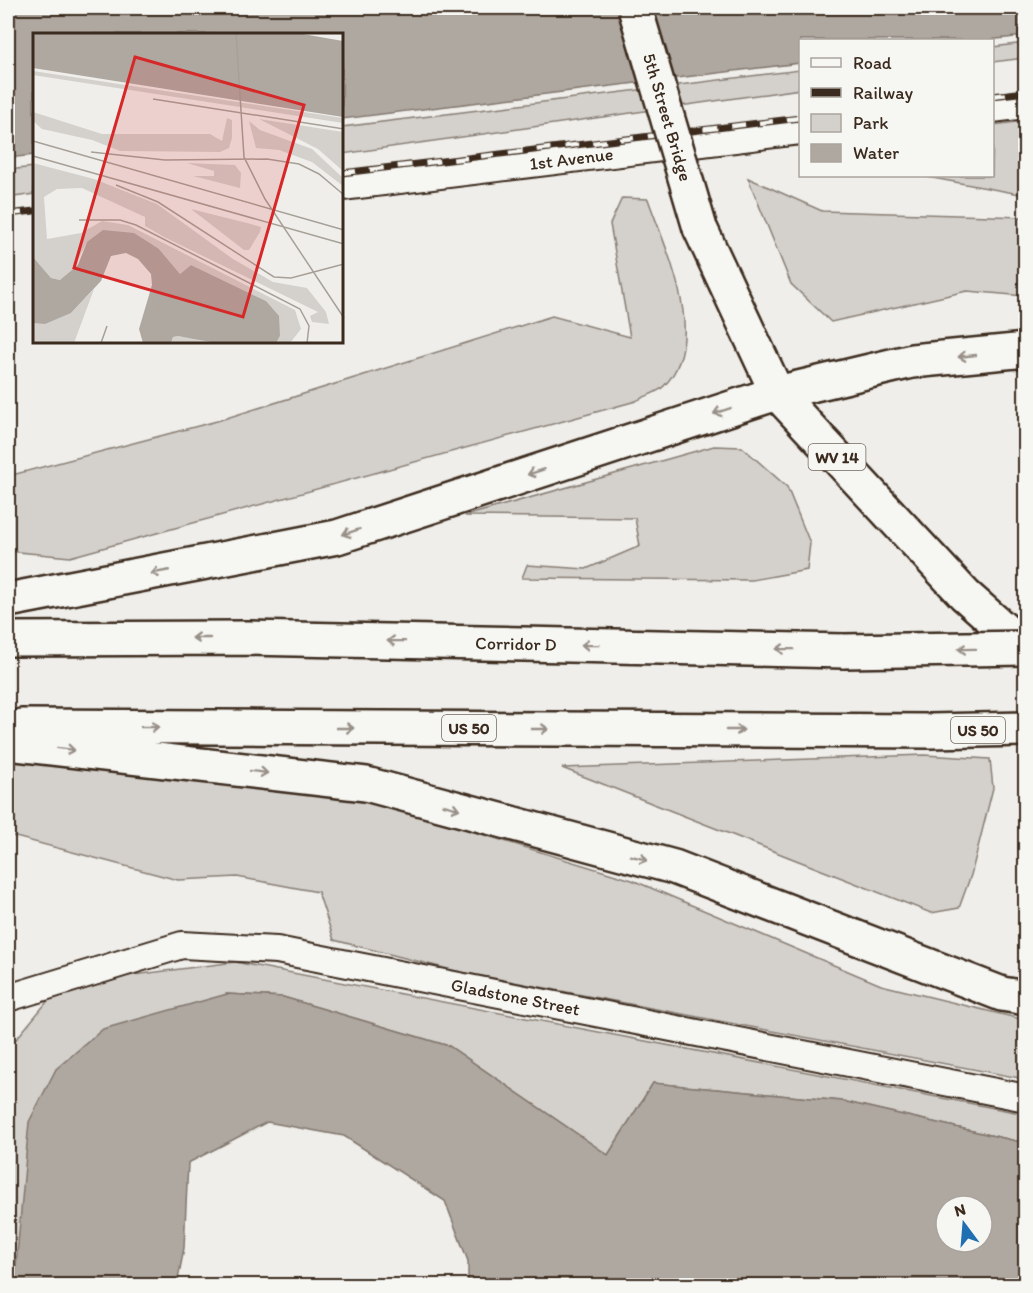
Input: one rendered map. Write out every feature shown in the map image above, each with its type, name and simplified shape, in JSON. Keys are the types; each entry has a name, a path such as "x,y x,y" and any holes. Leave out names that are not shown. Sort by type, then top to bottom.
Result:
{"main road":[{"name":"5th Street Bridge","path":"635,8 700,228 777,393"},
{"path":"8,600 337,537 777,393 912,361 1026,350"},
{"name":"WV 14","path":"777,393 965,595 1026,648"},
{"name":"Corridor D","path":"8,639 248,638 844,651 1026,648"},
{"name":"US 50","path":"8,726 930,731 1026,729"},
{"path":"8,743 366,784 674,867 1002,994 1026,998"}],"street":[{"path":"994,109 1026,105"},
{"name":"1st Avenue","path":"344,187 799,131"},
{"name":"Gladstone Street","path":"8,998 182,945 277,950 1026,1098"}],"green space":[{"path":"1025,43 1025,58 994,62 994,47"},
{"path":"799,70 799,89 344,154 344,127"},
{"path":"1025,121 1025,195 927,177 994,177 994,125"},
{"path":"33,167 33,194 8,198 8,170"},
{"path":"748,178 822,211 1025,217 1025,296 967,291 831,322 791,284"},
{"path":"622,198 648,199 680,294 684,320 683,344 677,367 658,391 636,401 70,557 8,551 8,476 217,421 552,316 630,337 610,224"},
{"path":"714,446 742,447 787,487 810,543 807,570 752,580 522,578 527,565 586,569 640,546 635,518 465,516"},
{"path":"924,755 990,759 993,788 971,875 959,908 931,913 562,768"},
{"path":"8,759 363,798 632,880 881,985 1025,1020 1025,1079 456,971 334,940 318,892 237,877 178,880 8,835"},
{"path":"235,962 1025,1114 1025,1143 842,1101 653,1083 608,1155 449,1046 283,997 226,994 16,1266 8,1286 8,1049 51,997 79,982"}],"water":[{"path":"8,8 1025,8 1026,36 994,39 799,39 799,63 344,119 344,33 33,33 33,155 8,158"},
{"path":"227,994 283,997 449,1046 608,1155 653,1083 842,1101 1025,1143 1025,1285 468,1285 468,1261 445,1201 344,1136 267,1122 188,1163 184,1248 177,1285 8,1285 16,1266 29,1122 56,1069 103,1029"}],"railway":[{"path":"994,96 1026,92"},
{"path":"344,173 799,118"},
{"path":"8,214 33,211"}]}
